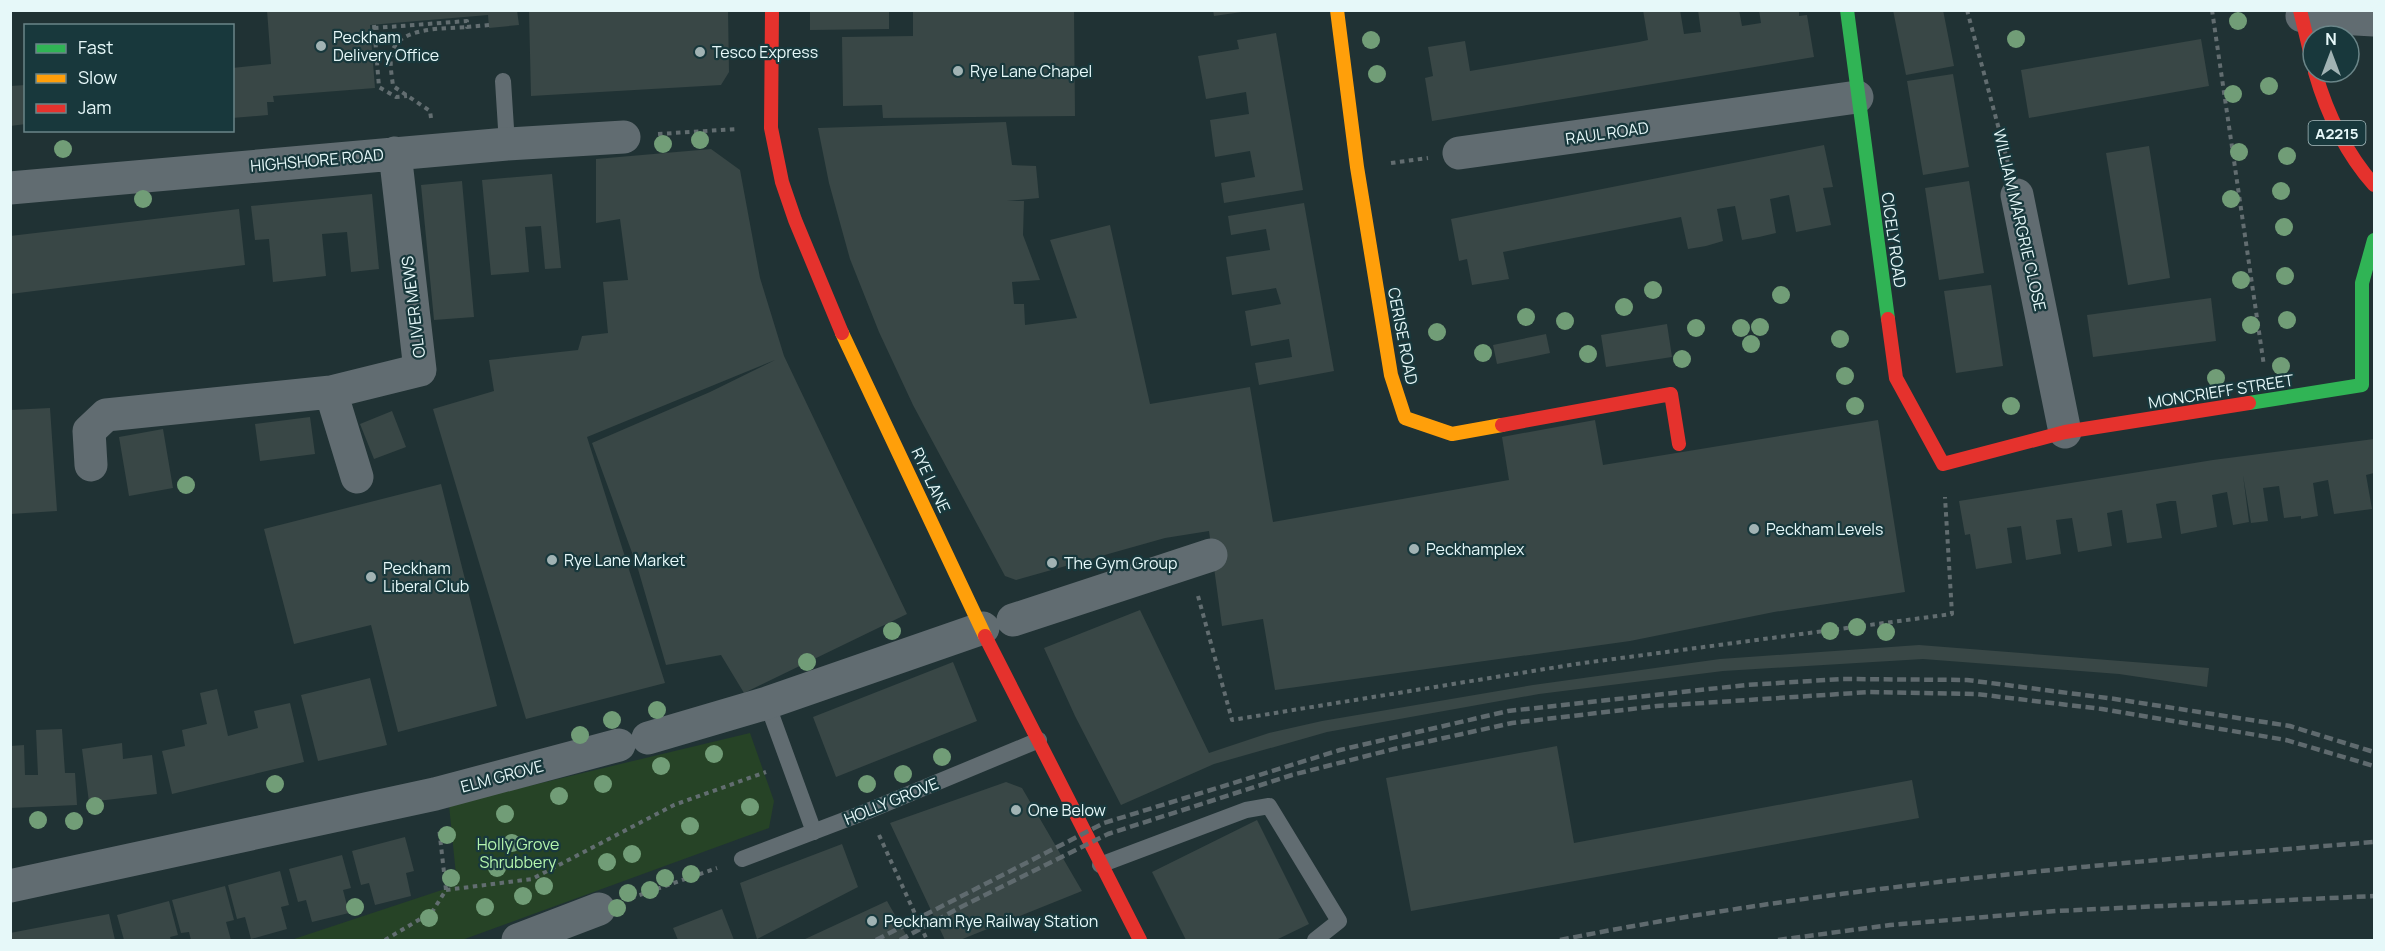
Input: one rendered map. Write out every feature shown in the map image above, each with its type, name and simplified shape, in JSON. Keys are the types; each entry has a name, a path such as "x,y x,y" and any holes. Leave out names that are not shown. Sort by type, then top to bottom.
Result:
{"street":[{"name":"RYE LANE","path":"772,10 771,128 782,182 795,220 835,318 998,624 993,652 1140,940"},
{"name":"CERISE ROAD","path":"1337,10 1357,167 1390,375 1405,417 1452,434 1671,394 1679,444"},
{"name":"CICELY ROAD","path":"1847,10 1896,378 1943,464"},
{"path":"2301,13 2374,20"},
{"name":"A2215","path":"2319,84 2337,132 2362,171 2374,185"},
{"name":"RAUL ROAD","path":"1459,153 1857,98"},
{"name":"HIGHSHORE ROAD","path":"10,188 396,153 624,136"},
{"name":"OLIVER MEWS","path":"92,465 88,431 106,415 331,392 420,370 396,153"},
{"name":"WILLIAM MARGRIE CLOSE","path":"2017,195 2065,432"},
{"name":"MONCRIEFF STREET","path":"1943,464 2065,432 2368,387 2362,283 2374,240"},
{"path":"331,392 357,477"},
{"name":"ELM GROVE","path":"10,886 435,794 633,741 767,703 998,624 1199,559"},
{"path":"518,940 599,909"}],"lane":[{"path":"503,81 507,144"},
{"path":"767,703 814,832"},
{"name":"HOLLY GROVE","path":"742,860 1039,740"},
{"path":"1100,865 1246,810 1269,806 1339,921 1315,940"}],"path":[{"name":"WILLIAM MARGRIE CLOSE","path":"1967,10 2017,195"},
{"path":"2212,10 2269,400"},
{"path":"408,96 396,98 379,87 374,26 467,21 467,27"},
{"path":"435,150 430,111 393,86 390,60 394,47 413,32 489,25"},
{"path":"624,136 744,129"},
{"path":"1357,167 1459,153"},
{"path":"1199,559 1232,720 1576,664 1952,614 1943,464"},
{"path":"446,890 532,879 674,805 789,764"},
{"path":"385,940 432,912 446,890 435,794"},
{"path":"868,811 927,940"},
{"path":"599,909 742,860"}],"green space":[{"name":"Holly Grove Shrubbery","path":"750,733 774,801 769,828 462,940 291,940 457,885 449,805"}],"building":[{"name":"Peckham Delivery Office","path":"267,10 517,10 519,25 489,28 488,15 370,25 375,88 273,96 274,102 267,102 268,115 234,118 234,68 271,64"},
{"path":"529,10 728,10 729,72 721,85 531,96"},
{"path":"810,10 889,10 889,29 810,30"},
{"name":"Rye Lane Chapel","path":"913,10 1074,10 1075,116 883,118 882,105 843,106 842,37 913,36"},
{"path":"1213,10 1242,10 1242,12 1214,16"},
{"path":"1643,10 1680,10 1684,34 1701,32 1698,10 1739,10 1742,26 1761,23 1759,10 1799,10 1799,16 1807,15 1814,57 1432,121 1425,78 1433,76 1428,47 1465,41 1470,71 1639,42 1648,40"},
{"path":"1893,10 1943,10 1954,66 1906,75"},
{"path":"1276,33 1303,190 1224,203 1221,183 1255,177 1250,151 1215,157 1210,120 1249,114 1246,92 1206,99 1198,56 1239,49 1237,40"},
{"path":"2201,39 2209,86 2029,118 2021,70"},
{"path":"1953,74 1969,167 1923,175 1907,81"},
{"path":"24,85 24,124 10,126 10,86"},
{"path":"1006,122 1012,165 1036,166 1039,198 1007,201 1024,201 1023,235 1040,280 1012,282 1014,304 1024,304 1025,325 1077,318 1050,240 1110,225 1150,404 1250,387 1273,522 1509,480 1502,437 1595,420 1603,465 1878,420 1905,592 1774,612 1630,641 1275,690 1263,619 1222,626 1209,531 1165,538 1016,580 1005,576 913,405 879,332 850,259 829,183 818,128"},
{"path":"1824,145 1833,187 1823,188 1831,225 1796,232 1789,195 1770,199 1776,233 1759,237 1742,240 1735,206 1717,209 1723,241 1706,246 1688,249 1681,217 1503,252 1509,279 1472,285 1467,259 1459,261 1451,219"},
{"path":"2149,146 2170,278 2128,285 2106,153"},
{"path":"711,149 740,170 760,278 784,356 907,614 744,693 721,655 666,665 638,569 592,443 710,392 775,360 587,437 665,683 526,719 433,409 494,391 489,360 578,350 582,336 608,333 603,282 628,280 620,219 596,223 596,159"},
{"path":"552,174 561,268 545,269 541,226 525,227 529,272 491,275 482,180"},
{"path":"462,181 474,317 434,320 421,185"},
{"path":"1969,181 1984,273 1939,280 1925,188"},
{"path":"372,194 379,269 351,272 347,232 322,234 326,276 273,282 269,239 255,240 251,206"},
{"path":"1304,203 1334,371 1259,385 1255,363 1292,357 1289,339 1251,346 1245,311 1281,304 1276,288 1232,295 1226,257 1270,250 1266,229 1231,235 1228,216"},
{"path":"239,209 245,265 10,294 10,236"},
{"path":"1991,285 2003,366 1956,373 1944,291"},
{"path":"2211,298 2216,341 2093,357 2087,315"},
{"path":"1667,324 1672,357 1606,367 1601,335"},
{"path":"1546,334 1550,353 1497,364 1493,345"},
{"path":"50,408 57,511 10,514 10,410"},
{"path":"392,411 406,447 374,459 360,424"},
{"path":"310,417 315,454 260,461 255,424"},
{"path":"163,429 173,488 129,496 119,437"},
{"path":"2374,439 2374,473 2366,475 2372,509 2334,514 2328,480 2313,483 2318,516 2301,519 2301,516 2284,518 2279,486 2263,488 2268,521 2251,523 2243,475 2249,522 2233,525 2227,492 2212,495 2217,527 2181,534 2176,501 2170,501 2156,504 2162,538 2127,543 2122,510 2107,513 2112,546 2078,552 2072,518 2056,520 2061,554 2026,560 2021,526 2007,528 2012,563 1976,569 1970,534 1965,535 1959,501 2213,460"},
{"name":"Peckham Liberal Club","path":"441,484 497,706 398,732 371,625 294,644 264,529"},
{"path":"1140,610 1209,753 1269,733 1322,721 1533,685 1720,659 1919,645 2209,668 2207,687 2119,674 1923,659 1723,671 1539,694 1327,732 1214,764 1121,805 1075,716 1044,648"},
{"path":"953,662 977,721 836,777 813,717"},
{"path":"370,678 387,745 318,761 301,695"},
{"path":"217,689 228,736 258,728 254,711 290,703 304,762 172,794 162,751 185,746 182,730 207,724 200,693"},
{"path":"62,729 65,773 75,773 77,805 10,808 10,746 24,745 25,775 38,775 36,730"},
{"path":"122,743 123,759 152,755 157,794 89,802 82,749"},
{"path":"1557,746 1574,843 1912,780 1919,818 1411,911 1386,778"},
{"path":"1006,782 1022,788 1082,891 960,940 945,940 890,823"},
{"path":"1257,820 1309,924 1276,940 1186,940 1152,872"},
{"path":"405,837 414,871 406,873 411,896 375,905 369,883 361,885 352,851"},
{"path":"842,844 858,887 757,939 740,883"},
{"path":"342,855 351,888 343,890 349,913 312,922 306,900 298,902 289,869"},
{"path":"280,871 289,905 281,907 287,929 251,939 245,917 237,919 228,885"},
{"path":"225,886 234,920 226,922 231,940 191,940 189,932 181,933 172,900"},
{"path":"169,901 178,935 170,937 171,940 124,940 117,915"},
{"name":"Peckham Rye Railway Station","path":"887,901 909,940 803,940"},
{"path":"722,909 734,940 678,940 673,928"},
{"path":"109,914 115,940 10,940 10,933"}],"railway":[{"path":"876,940 1104,823 1340,750 1508,711 1746,685 1842,679 1967,680 2115,699 2290,726 2374,752"},
{"path":"900,940 1108,834 1292,775 1394,749 1512,723 1657,706 1870,692 1976,694 2102,709 2286,740 2374,766"},
{"path":"1560,940 1661,921 1864,891 2067,868 2374,842"},
{"path":"1778,940 1890,925 2056,911 2374,896"}],"traffic: fast":[{"path":"1847,10 1888,319"},
{"path":"2249,403 2362,385 2362,283 2374,240"}],"traffic: slow":[{"path":"1337,10 1357,167 1391,375 1405,418 1452,434 1502,425"},
{"path":"842,333 985,636"}],"traffic: jam":[{"path":"772,10 771,128 782,182 795,220 842,333"},
{"path":"2300,10 2303,24"},
{"path":"2319,84 2338,132 2354,159 2374,185"},
{"path":"1888,319 1896,378 1943,464 2065,432 2249,403"},
{"path":"1502,425 1671,394 1679,444"},
{"path":"985,636 1140,940"}],"place":[{"name":"Peckham Delivery Office","path":"321,46"},
{"name":"Tesco Express","path":"700,52"},
{"name":"Rye Lane Chapel","path":"958,71"},
{"name":"Peckham Levels","path":"1754,529"},
{"name":"Peckhamplex","path":"1414,549"},
{"name":"Rye Lane Market","path":"552,560"},
{"name":"The Gym Group","path":"1052,563"},
{"name":"Peckham Liberal Club","path":"371,577"},
{"name":"One Below","path":"1016,810"},
{"name":"Peckham Rye Railway Station","path":"872,921"}]}
